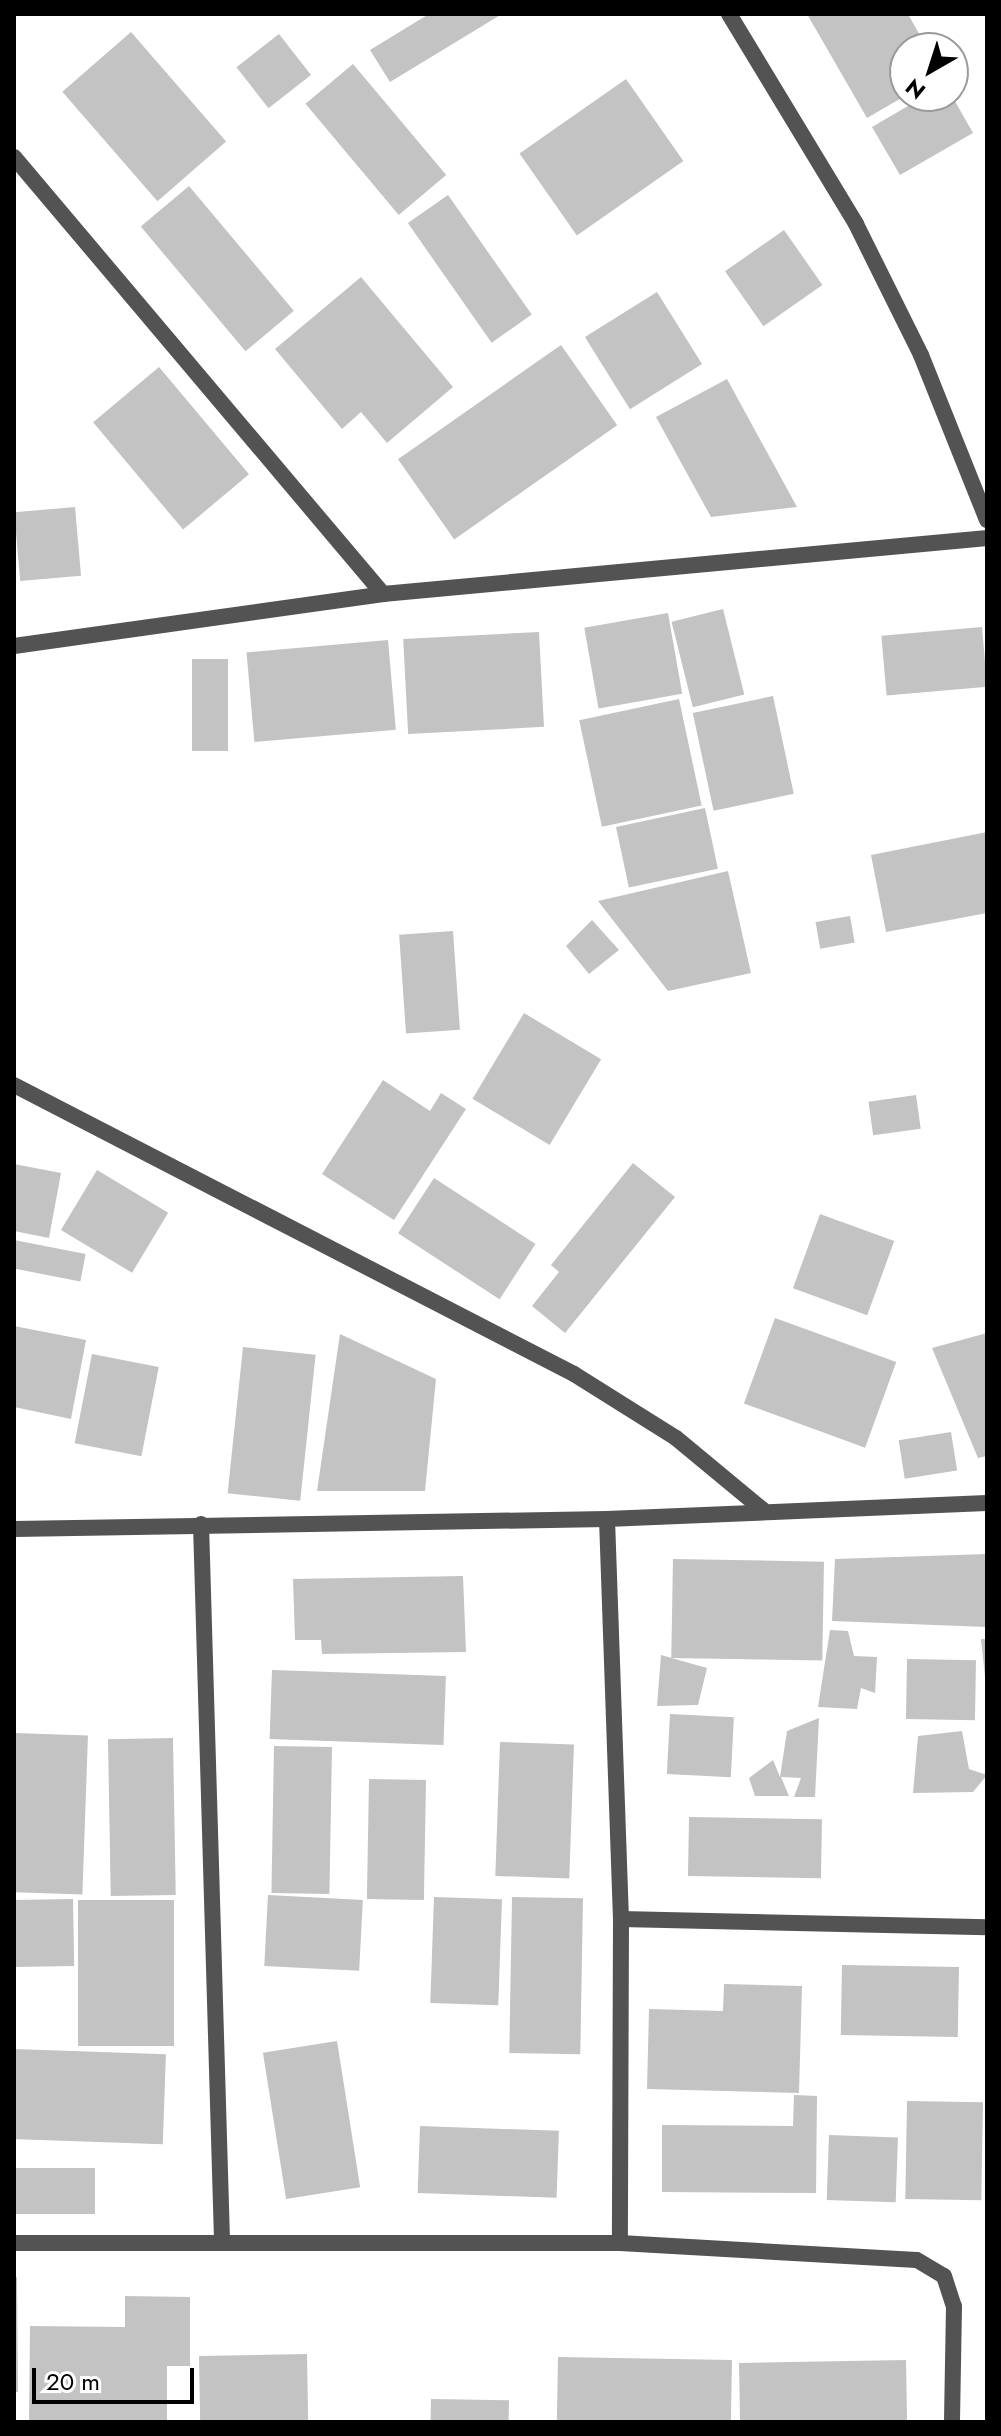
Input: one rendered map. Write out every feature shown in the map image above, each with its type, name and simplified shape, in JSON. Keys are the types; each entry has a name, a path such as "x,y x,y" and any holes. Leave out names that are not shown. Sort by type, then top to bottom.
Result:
{"street":[{"path":"729,14 856,224 921,355 987,520"},
{"path":"14,157 383,594"},
{"path":"14,646 383,594 987,538"},
{"path":"14,1085 574,1374 676,1438 763,1510"},
{"path":"14,1529 607,1519 763,1510 987,1503"},
{"path":"607,1519 621,1919 620,2243"},
{"path":"201,1524 222,2240"},
{"path":"621,1919 987,1927"},
{"path":"14,2243 222,2240 620,2243 917,2260 944,2276 954,2306 952,2422"}],"building":[{"path":"429,14 502,14 390,82 370,50"},
{"path":"807,14 908,14 918,32 889,32 889,105 867,118"},
{"path":"131,32 226,141 157,201 62,92"},
{"path":"279,34 311,75 268,108 236,67"},
{"path":"353,64 446,175 399,215 306,104"},
{"path":"626,79 683,161 577,235 520,154"},
{"path":"898,112 961,112 973,133 900,175 872,127"},
{"path":"189,186 294,311 246,351 141,226"},
{"path":"448,195 532,315 492,343 408,223"},
{"path":"784,230 822,285 763,326 725,271"},
{"path":"361,277 453,387 387,443 361,412 342,429 275,349"},
{"path":"657,292 702,364 630,409 585,337"},
{"path":"561,345 617,425 454,539 398,459"},
{"path":"159,367 249,474 183,530 93,422"},
{"path":"727,379 797,507 711,517 656,417"},
{"path":"75,507 81,576 20,581 14,512"},
{"path":"723,609 744,694 693,707 672,622"},
{"path":"668,613 682,694 599,709 584,628"},
{"path":"982,627 987,687 887,696 881,636"},
{"path":"539,632 544,727 408,734 403,639"},
{"path":"388,640 396,730 254,742 247,652"},
{"path":"192,659 228,659 228,751 192,751"},
{"path":"773,696 794,794 714,811 693,713"},
{"path":"679,699 702,806 602,827 579,720"},
{"path":"705,808 718,869 629,888 616,827"},
{"path":"987,832 987,913 886,932 871,855"},
{"path":"728,871 751,973 668,991 598,901"},
{"path":"850,916 855,943 820,949 816,922"},
{"path":"592,920 619,950 589,974 566,946"},
{"path":"453,931 460,1030 406,1034 399,935"},
{"path":"524,1013 601,1059 550,1145 472,1099"},
{"path":"383,1080 430,1111 441,1093 466,1109 394,1220 322,1174"},
{"path":"916,1095 921,1129 873,1135 868,1102"},
{"path":"633,1163 675,1197 565,1333 532,1306 559,1272 551,1265"},
{"path":"14,1164 61,1173 49,1238 14,1231"},
{"path":"97,1170 168,1213 132,1273 61,1230"},
{"path":"434,1178 535,1244 500,1299 398,1233"},
{"path":"820,1214 894,1241 867,1315 793,1288"},
{"path":"14,1240 86,1254 80,1281 14,1269"},
{"path":"775,1318 896,1362 865,1448 744,1404"},
{"path":"14,1326 86,1340 71,1419 14,1407"},
{"path":"987,1333 987,1456 978,1458 932,1348"},
{"path":"340,1334 436,1379 425,1491 317,1491"},
{"path":"243,1347 316,1355 300,1501 228,1493"},
{"path":"92,1354 159,1367 141,1456 75,1443"},
{"path":"951,1432 957,1471 905,1479 899,1440"},
{"path":"987,1554 987,1627 832,1621 835,1559"},
{"path":"673,1559 824,1562 822,1661 671,1658"},
{"path":"463,1576 466,1652 322,1654 321,1640 295,1640 293,1579"},
{"path":"830,1630 848,1631 854,1656 877,1657 875,1693 861,1688 857,1709 818,1707"},
{"path":"981,1639 987,1639 987,1677 985,1677"},
{"path":"661,1655 707,1668 698,1705 657,1706"},
{"path":"907,1659 976,1660 975,1720 906,1719"},
{"path":"272,1670 446,1676 443,1745 270,1739"},
{"path":"670,1714 734,1717 731,1777 667,1774"},
{"path":"819,1718 815,1797 794,1797 801,1778 781,1777 789,1796 755,1796 749,1778 773,1760 780,1777 787,1731"},
{"path":"962,1731 969,1769 987,1775 973,1792 913,1793 918,1736"},
{"path":"14,1733 88,1736 82,1894 14,1892"},
{"path":"173,1738 176,1895 111,1896 108,1739"},
{"path":"500,1742 574,1745 569,1879 495,1876"},
{"path":"274,1746 332,1747 329,1894 271,1893"},
{"path":"369,1779 426,1780 424,1900 367,1899"},
{"path":"689,1817 822,1819 821,1878 688,1876"},
{"path":"268,1895 363,1900 359,1971 264,1966"},
{"path":"434,1897 502,1899 498,2005 430,2003"},
{"path":"512,1897 583,1898 580,2054 509,2053"},
{"path":"73,1899 74,1966 15,1967 14,1900"},
{"path":"78,1900 174,1900 174,2046 78,2046"},
{"path":"842,1965 959,1967 958,2037 841,2035"},
{"path":"724,1984 802,1986 799,2093 647,2089 649,2009 723,2011"},
{"path":"337,2041 360,2187 286,2199 263,2053"},
{"path":"14,2049 166,2054 163,2144 14,2139"},
{"path":"794,2095 817,2096 816,2193 662,2192 662,2125 793,2126"},
{"path":"907,2101 983,2102 981,2200 905,2199"},
{"path":"420,2126 559,2131 557,2198 418,2193"},
{"path":"829,2135 898,2137 896,2202 827,2200"},
{"path":"14,2168 95,2168 95,2214 14,2214"},
{"path":"17,2277 18,2392 14,2392 14,2278"},
{"path":"125,2296 190,2297 190,2366 167,2366 167,2422 29,2422 30,2326 125,2327"},
{"path":"307,2354 308,2422 200,2422 199,2356"},
{"path":"558,2357 732,2360 731,2422 557,2422"},
{"path":"906,2360 907,2422 740,2422 739,2363"},
{"path":"431,2399 509,2400 509,2422 431,2422"}]}
